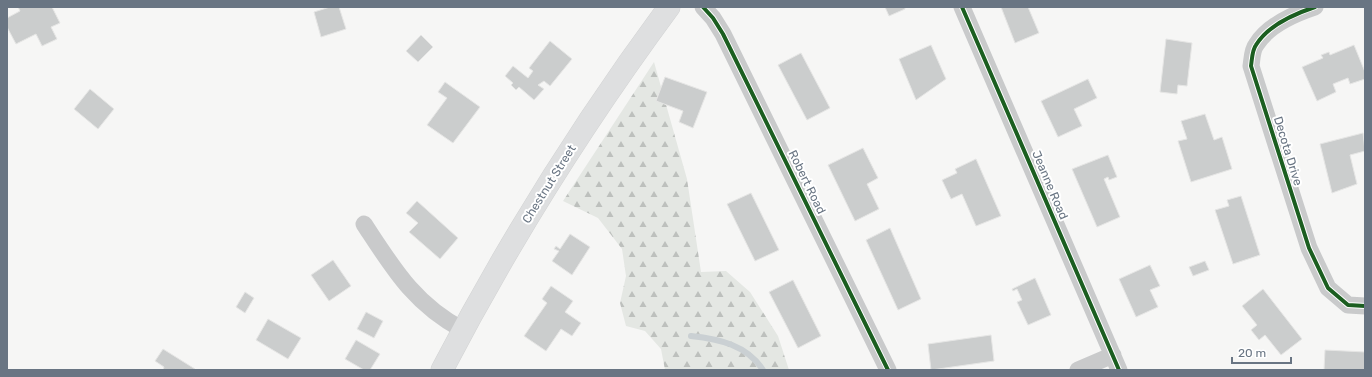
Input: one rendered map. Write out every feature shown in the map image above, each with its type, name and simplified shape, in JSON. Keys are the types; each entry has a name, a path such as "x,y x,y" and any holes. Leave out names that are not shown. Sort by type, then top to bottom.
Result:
{"main road":[{"name":"Chestnut Street","path":"442,370 463,330 556,172 604,98 669,7"}],"street":[{"name":"Robert Road","path":"703,7 713,18 723,34 888,370"},
{"name":"Jeanne Road","path":"962,7 1116,362"},
{"name":"Decota Drive","path":"1315,7 1294,14 1270,30 1255,45 1251,66 1309,248 1328,288 1348,305 1365,306"},
{"path":"364,224 401,280 435,312 463,330"},
{"path":"1078,370 1116,362"}],"green space":[{"path":"654,62 687,179 701,272 726,271 750,292 778,336 789,370 665,370 661,349 645,331 626,326 620,303 626,276 622,249 598,218 563,201"}],"building":[{"path":"18,7 52,7 60,23 51,27 57,39 42,46 36,34 16,44 7,27 7,18 20,11"},
{"path":"330,7 339,7 346,29 321,37 314,12"},
{"path":"885,7 905,7 905,9 889,16"},
{"path":"1001,7 1028,7 1039,33 1015,43"},
{"path":"421,35 433,47 418,62 406,51"},
{"path":"1166,39 1192,43 1187,86 1178,85 1177,94 1160,92"},
{"path":"550,41 572,59 550,86 544,81 538,85 544,89 534,100 519,87 516,90 511,85 513,83 505,76 513,66 528,78 533,71 529,68"},
{"path":"931,45 946,79 916,100 899,59"},
{"path":"1354,45 1365,72 1365,79 1350,84 1348,78 1333,84 1336,92 1317,101 1302,67 1323,58 1321,55 1329,52 1330,55"},
{"path":"801,53 830,108 807,120 778,65"},
{"path":"665,77 707,92 693,128 679,122 683,111 656,101"},
{"path":"1088,79 1097,98 1074,109 1082,126 1058,137 1041,101"},
{"path":"445,82 480,107 453,143 427,125 447,98 438,92"},
{"path":"90,89 114,109 98,129 74,109"},
{"path":"1205,114 1214,140 1222,137 1232,169 1191,182 1178,141 1187,139 1181,121"},
{"path":"1363,133 1365,151 1350,155 1357,184 1332,193 1320,144"},
{"path":"863,148 878,178 867,184 879,209 855,221 828,165"},
{"path":"1108,155 1117,177 1109,180 1108,177 1104,179 1120,217 1097,227 1072,169"},
{"path":"976,159 1001,216 976,226 962,194 951,199 942,180 957,173 955,169"},
{"path":"751,193 779,250 755,261 727,204"},
{"path":"1241,196 1260,255 1233,264 1215,210 1229,206 1227,200"},
{"path":"417,201 458,238 440,259 409,232 418,223 406,213"},
{"path":"890,228 921,299 898,310 866,240"},
{"path":"570,234 590,247 572,275 552,261 559,251 554,249 556,246 560,249"},
{"path":"333,260 351,286 329,301 311,275"},
{"path":"1205,261 1209,270 1193,276 1189,267"},
{"path":"1150,265 1160,286 1150,290 1158,307 1136,317 1119,279"},
{"path":"1035,278 1051,315 1028,325 1017,302 1022,300 1017,289 1013,291 1012,289"},
{"path":"793,280 821,336 798,348 769,292"},
{"path":"551,286 573,301 565,312 581,323 572,336 561,329 546,351 524,336 547,303 542,299"},
{"path":"1263,289 1302,339 1281,355 1265,335 1259,340 1251,330 1257,325 1242,306"},
{"path":"245,292 254,298 245,313 236,307"},
{"path":"366,312 383,321 374,338 357,329"},
{"path":"268,319 301,338 288,359 256,340"},
{"path":"991,335 994,361 931,370 928,344"},
{"path":"356,340 380,354 370,370 364,370 345,359"},
{"path":"163,349 195,369 163,370 164,367 155,361"},
{"path":"1325,350 1365,352 1365,370 1324,370"}],"waterway":[{"path":"691,336 722,341 741,349 756,361 763,370"}],"cycle path":[{"path":"703,7 713,18 723,34 888,370"},
{"path":"962,7 1119,370"},
{"path":"1315,7 1282,21 1267,32 1255,47 1251,66 1309,248 1328,288 1348,305 1365,306"}]}
